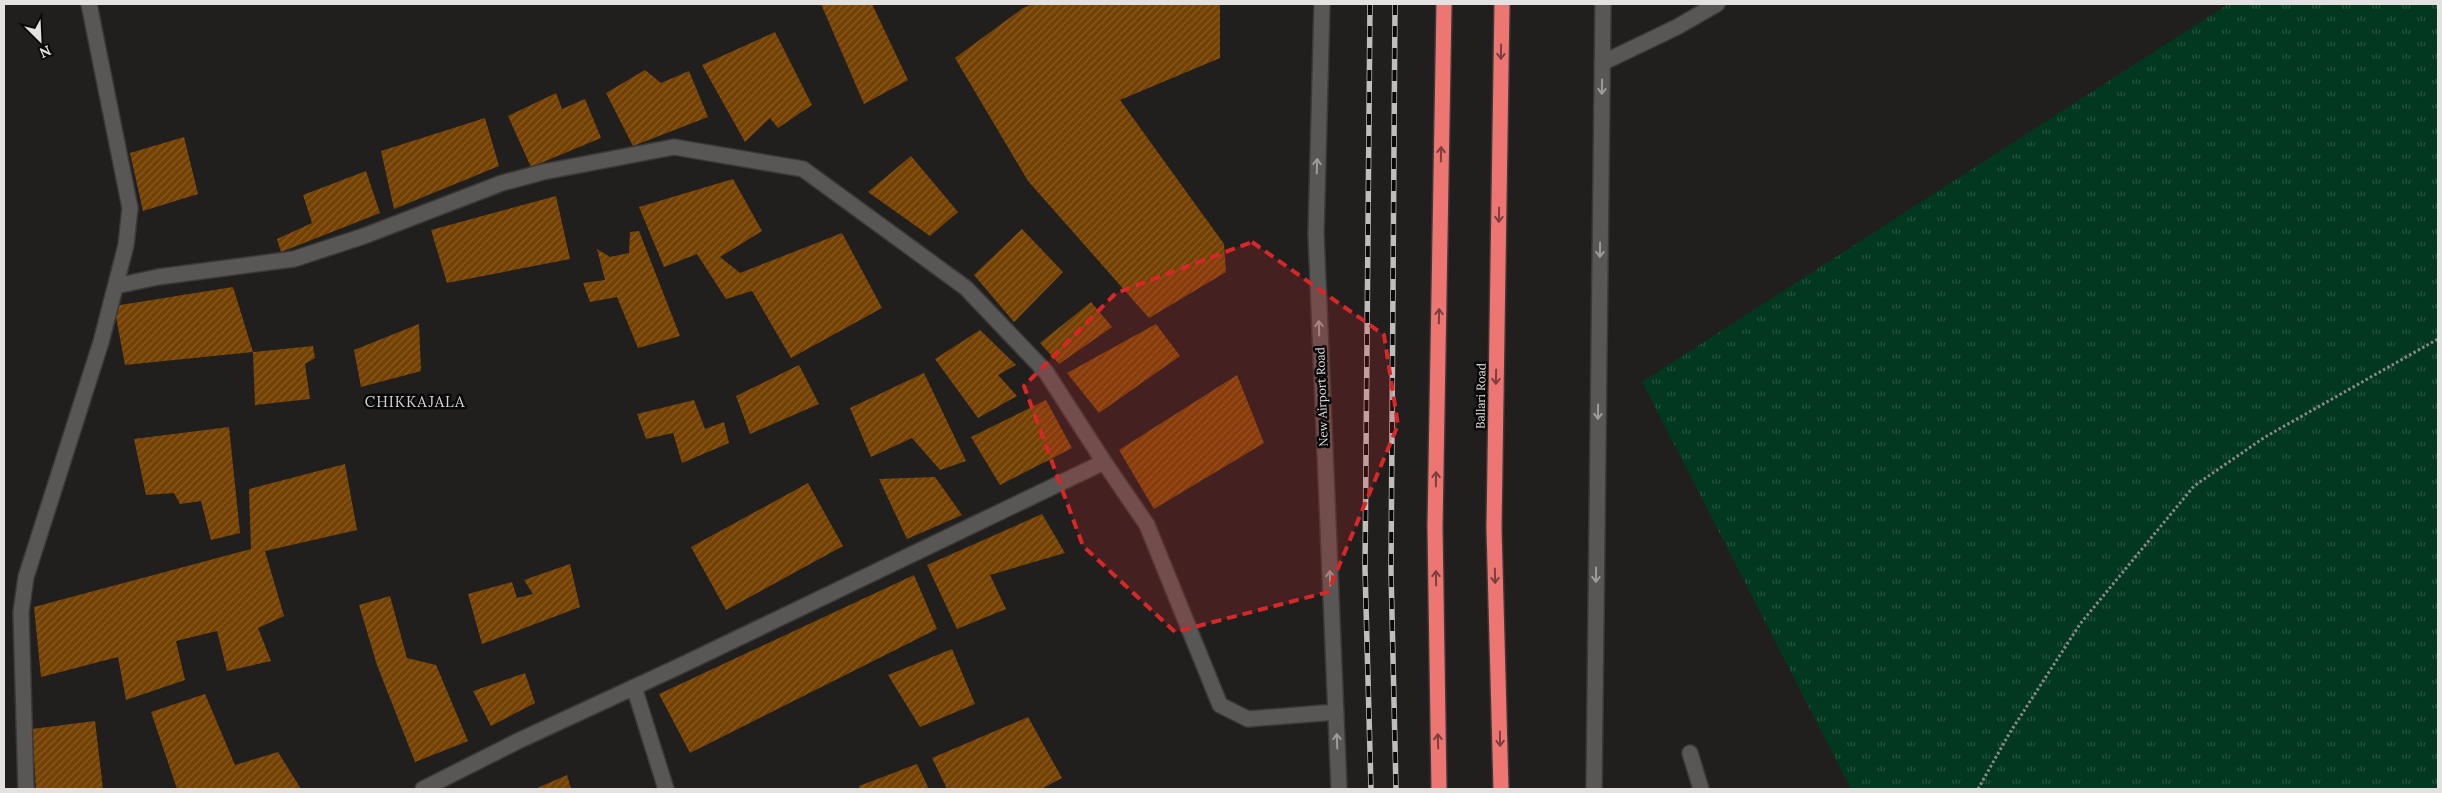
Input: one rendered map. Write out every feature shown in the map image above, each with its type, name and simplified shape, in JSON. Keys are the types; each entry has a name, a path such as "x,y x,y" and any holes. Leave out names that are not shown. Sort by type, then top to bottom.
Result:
{"highway":[{"path":"1439,789 1435,527 1444,4"},
{"name":"Ballari Road","path":"1501,789 1494,528 1502,4"}],"street":[{"path":"26,789 21,612 26,577 116,286 126,244 130,208 89,4"},
{"name":"New Airport Road","path":"1322,4 1316,234 1339,789"},
{"path":"1594,789 1603,4"},
{"path":"1602,63 1677,27 1718,4"},
{"path":"116,286 158,277 294,259 364,236 502,183 544,172 674,147 803,169 966,288 1046,372 1147,525 1220,705 1248,719 1336,712"},
{"path":"422,789 518,741 1104,462"},
{"path":"634,687 666,789"},
{"path":"1690,753 1701,789"}],"path":[{"path":"1978,789 2009,734 2080,624 2194,486 2265,438 2438,339"}],"highlighted area":[{"path":"1252,242 1384,335 1398,425 1328,592 1175,632 1083,546 1024,386 1116,293"}],"green space":[{"path":"2228,4 2438,4 2438,789 1851,789 1642,382"}],"building":[{"path":"821,4 872,4 908,80 864,104"},
{"path":"1033,4 1220,4 1220,58 1120,100 1224,244 1226,272 1149,318 1028,181 955,58 1023,8"},
{"path":"775,32 812,105 778,128 770,118 745,142 702,65"},
{"path":"645,70 661,83 689,71 708,117 633,146 606,93"},
{"path":"556,93 562,109 585,99 601,138 531,167 508,116"},
{"path":"485,118 499,166 394,209 381,151"},
{"path":"184,137 198,194 143,211 130,153"},
{"path":"911,156 958,212 930,236 868,192"},
{"path":"366,171 380,213 281,252 277,239 312,223 303,195"},
{"path":"733,179 762,231 720,257 740,273 842,233 882,308 791,358 752,291 726,299 697,254 664,267 639,207"},
{"path":"556,196 570,259 447,283 431,230"},
{"path":"1022,229 1063,272 1014,322 974,275"},
{"path":"639,231 680,336 638,348 617,297 590,302 583,283 605,280 597,249 610,257 629,253 630,232"},
{"path":"233,287 253,352 125,365 114,306"},
{"path":"1091,302 1112,327 1059,364 1040,343"},
{"path":"419,324 421,371 361,387 354,350"},
{"path":"1156,324 1180,356 1099,413 1067,373"},
{"path":"980,330 1016,365 998,375 1017,396 978,418 935,359"},
{"path":"313,346 315,358 305,364 310,399 255,405 253,352"},
{"path":"799,365 819,404 750,434 736,396"},
{"path":"924,373 966,461 940,470 912,438 871,457 850,408"},
{"path":"1237,375 1264,443 1154,509 1119,450"},
{"path":"694,400 705,429 724,422 729,443 682,463 673,433 646,439 637,414"},
{"path":"1046,400 1072,448 1000,485 971,437"},
{"path":"229,427 240,533 211,540 201,501 180,504 174,493 146,495 134,439"},
{"path":"345,464 357,530 265,551 284,616 258,628 271,661 227,671 217,631 176,641 185,680 126,700 118,657 41,677 34,607 251,549 249,489"},
{"path":"935,477 962,515 907,539 879,479"},
{"path":"808,483 843,546 726,610 691,547"},
{"path":"1042,514 1065,553 990,575 1006,609 957,629 927,565"},
{"path":"570,564 580,607 482,644 468,594 512,582 517,598 533,594 524,580"},
{"path":"914,575 937,629 690,753 659,694"},
{"path":"390,596 407,658 436,665 468,741 415,762 377,665 359,605"},
{"path":"952,649 975,704 920,727 888,675"},
{"path":"525,673 535,703 491,726 473,691"},
{"path":"205,694 235,765 278,752 301,789 177,789 151,712"},
{"path":"1028,717 1062,778 1041,789 947,789 932,758"},
{"path":"95,721 103,789 36,789 32,729"},
{"path":"917,764 929,789 860,789 859,786"},
{"path":"567,775 571,789 535,789"}],"railway":[{"path":"1370,4 1365,569 1371,789"},
{"path":"1395,4 1391,571 1396,789"}],"district":[{"name":"CHIKKAJALA","path":"415,402"}]}
